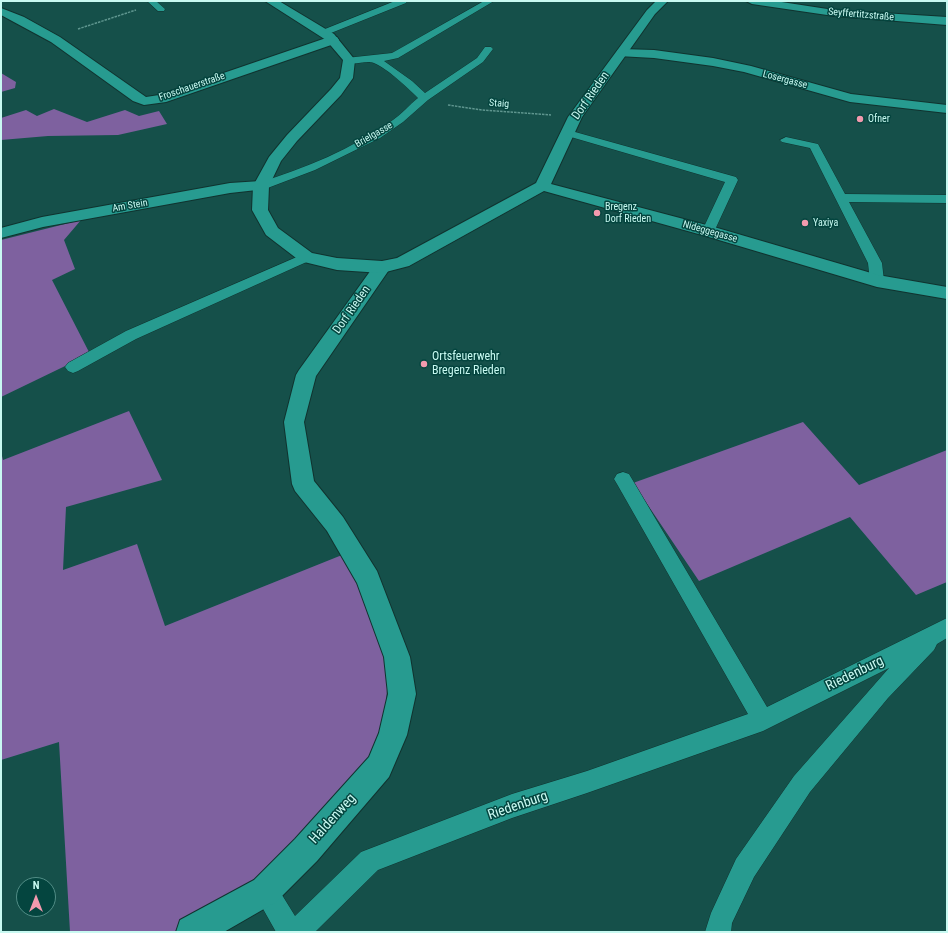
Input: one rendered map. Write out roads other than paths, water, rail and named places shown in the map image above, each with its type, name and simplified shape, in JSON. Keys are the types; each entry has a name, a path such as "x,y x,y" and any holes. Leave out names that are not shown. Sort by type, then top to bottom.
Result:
{"street":[{"path":"271,1 328,36 349,60 346,78 336,92 274,160 261,186 260,210 272,231 306,257 337,264 382,267 404,262 542,186"},
{"name":"Dorf Rieden","path":"542,186 575,117 651,12 662,1"},
{"name":"Seyffertitzstraße","path":"752,1 834,13 947,20"},
{"name":"Froschauerstraße","path":"1,11 24,21 53,37 144,101 161,99 262,63 328,36"},
{"name":"Losergasse","path":"622,53 654,54 712,62 850,98 947,109"},
{"name":"Am Stein","path":"1,233 50,221 230,188 261,186"},
{"name":"Nideggegasse","path":"542,186 708,231 877,280 947,294"},
{"name":"Dorf Rieden","path":"382,267 306,375 294,422 303,484 335,524 368,579 396,657"},
{"name":"Haldenweg","path":"192,932 265,891 306,850 379,767 393,735 402,694 396,657"}],"lane":[{"path":"328,36 403,1"},
{"path":"349,60 375,59 395,56 490,1"},
{"name":"Brielgasse","path":"261,186 289,178 393,126 424,98 448,80 480,60 488,49"},
{"path":"375,59 408,82 424,98"},
{"path":"568,132 732,180 708,231"},
{"path":"786,140 814,146 876,264 877,280"},
{"path":"842,198 947,199"},
{"path":"73,368 131,335 306,257"},
{"path":"623,479 763,720"},
{"path":"718,932 720,922 745,868 802,784 881,691 941,630"},
{"name":"Riedenburg","path":"297,932 370,861 512,806 587,782 763,720 941,630"},
{"path":"265,891 290,932"}],"place":[{"name":"Ofner","path":"860,119"},
{"name":"Bregenz Dorf Rieden","path":"597,213"},
{"name":"Yaxiya","path":"805,223"},
{"name":"Ortsfeuerwehr Bregenz Rieden","path":"424,364"}]}
